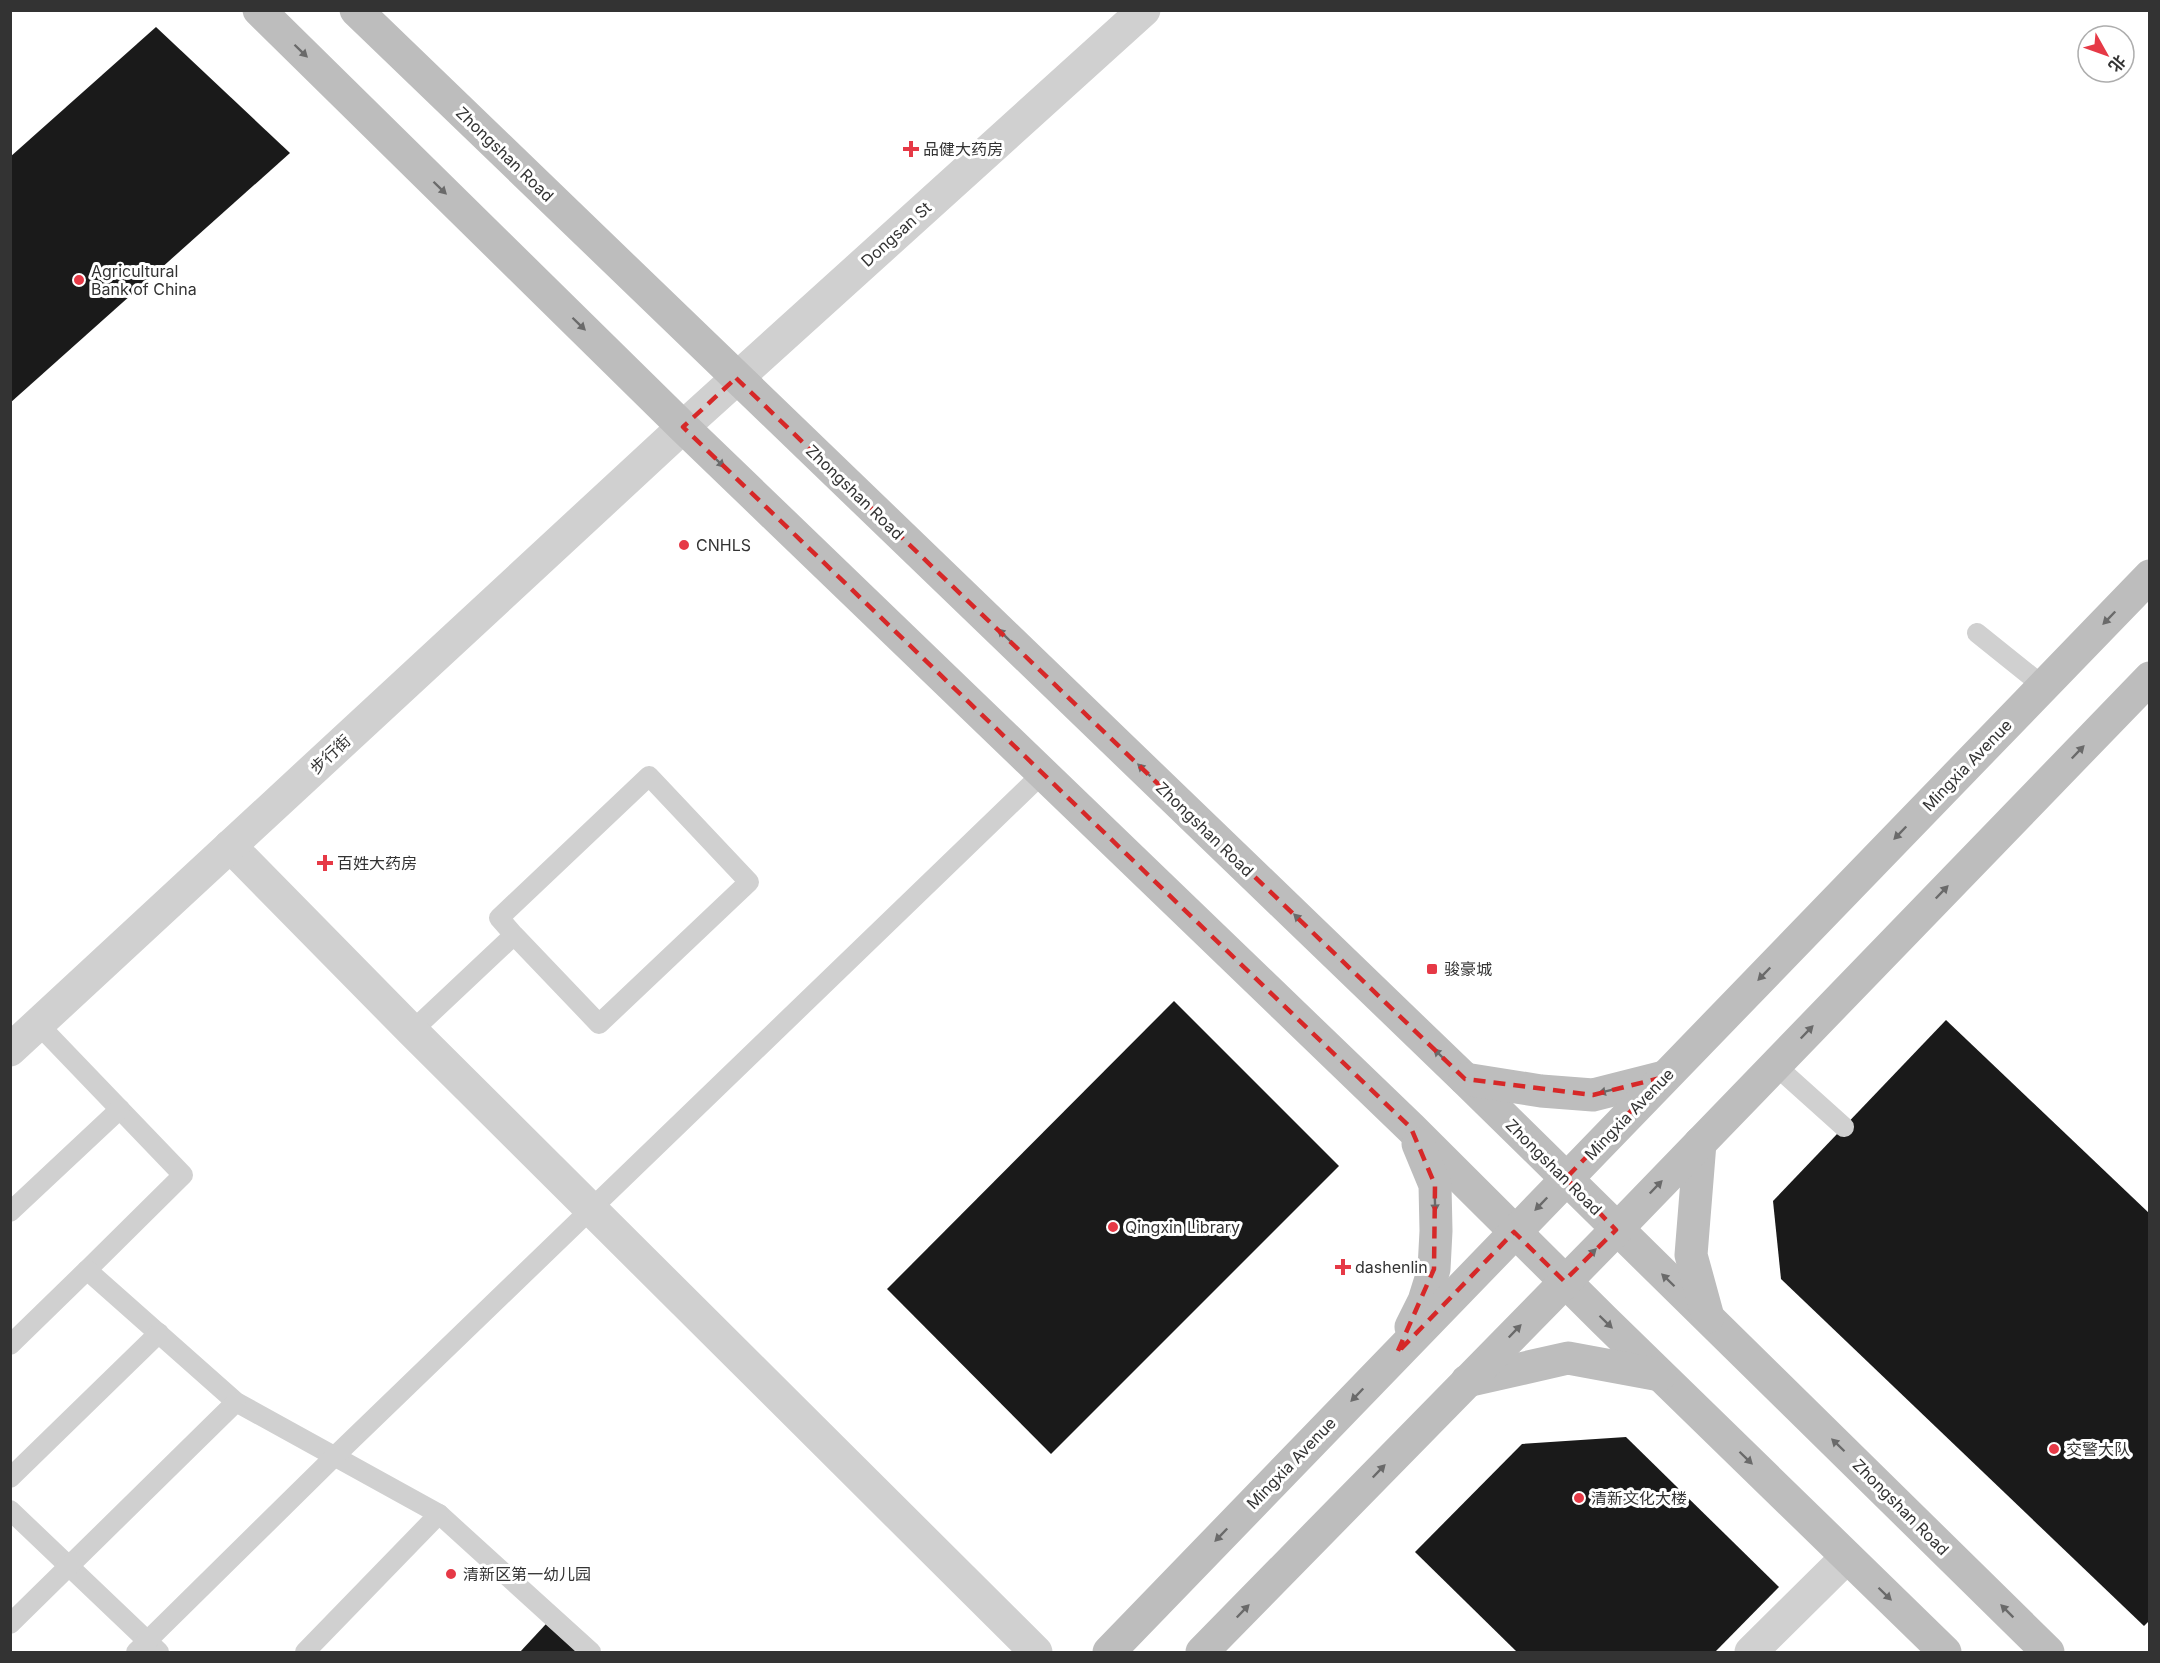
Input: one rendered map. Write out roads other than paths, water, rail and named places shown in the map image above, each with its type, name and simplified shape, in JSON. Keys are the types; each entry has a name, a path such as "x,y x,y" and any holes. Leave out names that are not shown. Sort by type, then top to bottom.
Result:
{"main road":[{"path":"259,10 683,426 1411,1128 1514,1232 1945,1653"},
{"name":"Zhongshan Road","path":"356,10 1465,1079 2048,1653"},
{"name":"Mingxia Avenue","path":"1109,1653 2150,576"},
{"path":"1202,1653 1616,1230 2150,678"},
{"path":"1465,1079 1593,1095 1664,1077"},
{"path":"1397,1353 1424,1301 1434,1269 1435,1185 1411,1128"},
{"path":"1700,1143 1691,1255 1708,1319"},
{"path":"1467,1381 1568,1358 1660,1375"}],"street":[{"name":"Dongsan St","path":"650,459 683,426 1143,10"},
{"name":"步行街","path":"10,1050 650,459"},
{"path":"230,846 412,1031 1036,1653"},
{"path":"1751,1653 1847,1557"}],"lane":[{"path":"1977,633 2043,686"},
{"path":"10,1510 147,1649 335,1456 1042,773"},
{"path":"649,776 749,882 599,1024 514,935 499,918 649,776"},
{"path":"412,1031 514,935"},
{"path":"10,1345 183,1175 38,1024"},
{"path":"1775,1065 1844,1127"},
{"path":"10,1212 120,1110"},
{"path":"87,1270 236,1402 440,1514 591,1653"},
{"path":"10,1478 159,1333"},
{"path":"10,1624 236,1402"},
{"path":"305,1653 440,1514"}],"place":[{"name":"品健大药房","path":"911,149"},
{"name":"Agricultural Bank of China","path":"79,280"},
{"name":"CNHLS","path":"684,545"},
{"name":"百姓大药房","path":"325,863"},
{"name":"骏豪城","path":"1432,969"},
{"name":"Qingxin Library","path":"1113,1227"},
{"name":"dashenlin","path":"1343,1267"},
{"name":"交警大队","path":"2054,1449"},
{"name":"清新文化大楼","path":"1579,1498"},
{"name":"清新区第一幼儿园","path":"451,1574"}]}
